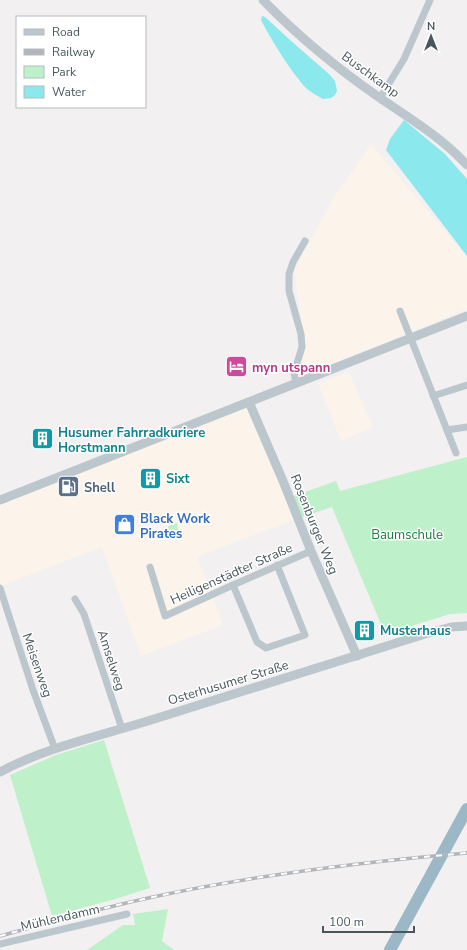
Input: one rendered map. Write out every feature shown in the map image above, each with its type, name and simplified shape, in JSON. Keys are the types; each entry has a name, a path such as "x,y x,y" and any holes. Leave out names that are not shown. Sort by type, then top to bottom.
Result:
{"highway":[{"path":"390,950 467,809"}],"street":[{"name":"Buschkamp","path":"263,0 312,47 380,98 431,132 453,150 467,166"},
{"path":"380,98 404,59 430,0"},
{"path":"296,384 294,372 302,347 301,334 289,291 289,274 293,262 305,241"},
{"path":"400,311 456,453"},
{"path":"0,500 467,316"},
{"path":"433,396 467,385"},
{"name":"Rosenburger Weg","path":"249,402 311,551 357,656"},
{"path":"447,430 467,427"},
{"name":"Heiligenstädter Straße","path":"150,567 166,616 311,551"},
{"path":"233,585 257,642 266,648 305,635 277,565"},
{"name":"Meisenweg","path":"0,588 32,690 55,749"},
{"name":"Amselweg","path":"75,599 84,614 122,730"},
{"name":"Osterhusumer Straße","path":"0,772 32,757 55,749 122,730 425,634 451,627 467,626"},
{"name":"Mühlendamm","path":"0,944 127,914"}],"shaded area":[{"path":"371,144 467,257 467,309 298,378 297,373 303,333 294,271 332,200"},
{"path":"349,372 373,427 341,441 318,383"},
{"path":"249,404 296,519 197,557 223,625 141,656 102,547 0,586 0,504"}],"green space":[{"name":"Baumschule","path":"467,457 467,613 450,614 385,634 332,507 299,518 291,497 336,481 340,491"},
{"path":"177,523 177,534 171,536 168,526"},
{"path":"104,740 150,888 52,916 10,775 56,755"},
{"path":"168,909 162,941 174,950 87,950 123,925 135,925 133,914"}],"water":[{"path":"262,16 265,17 330,75 335,81 337,91 335,95 331,98 323,99 307,89 276,47 261,20"},
{"path":"404,120 445,154 467,179 467,256 386,150 390,139"}],"railway":[{"path":"0,936 134,901 231,882 349,865 467,853"}],"place":[{"name":"myn utspann","path":"237,367"},
{"name":"Husumer Fahrradkuriere Horstmann","path":"43,439"},
{"name":"Sixt","path":"151,478"},
{"name":"Shell","path":"69,487"},
{"name":"Black Work Pirates","path":"125,525"},
{"name":"Musterhaus","path":"365,630"}]}
